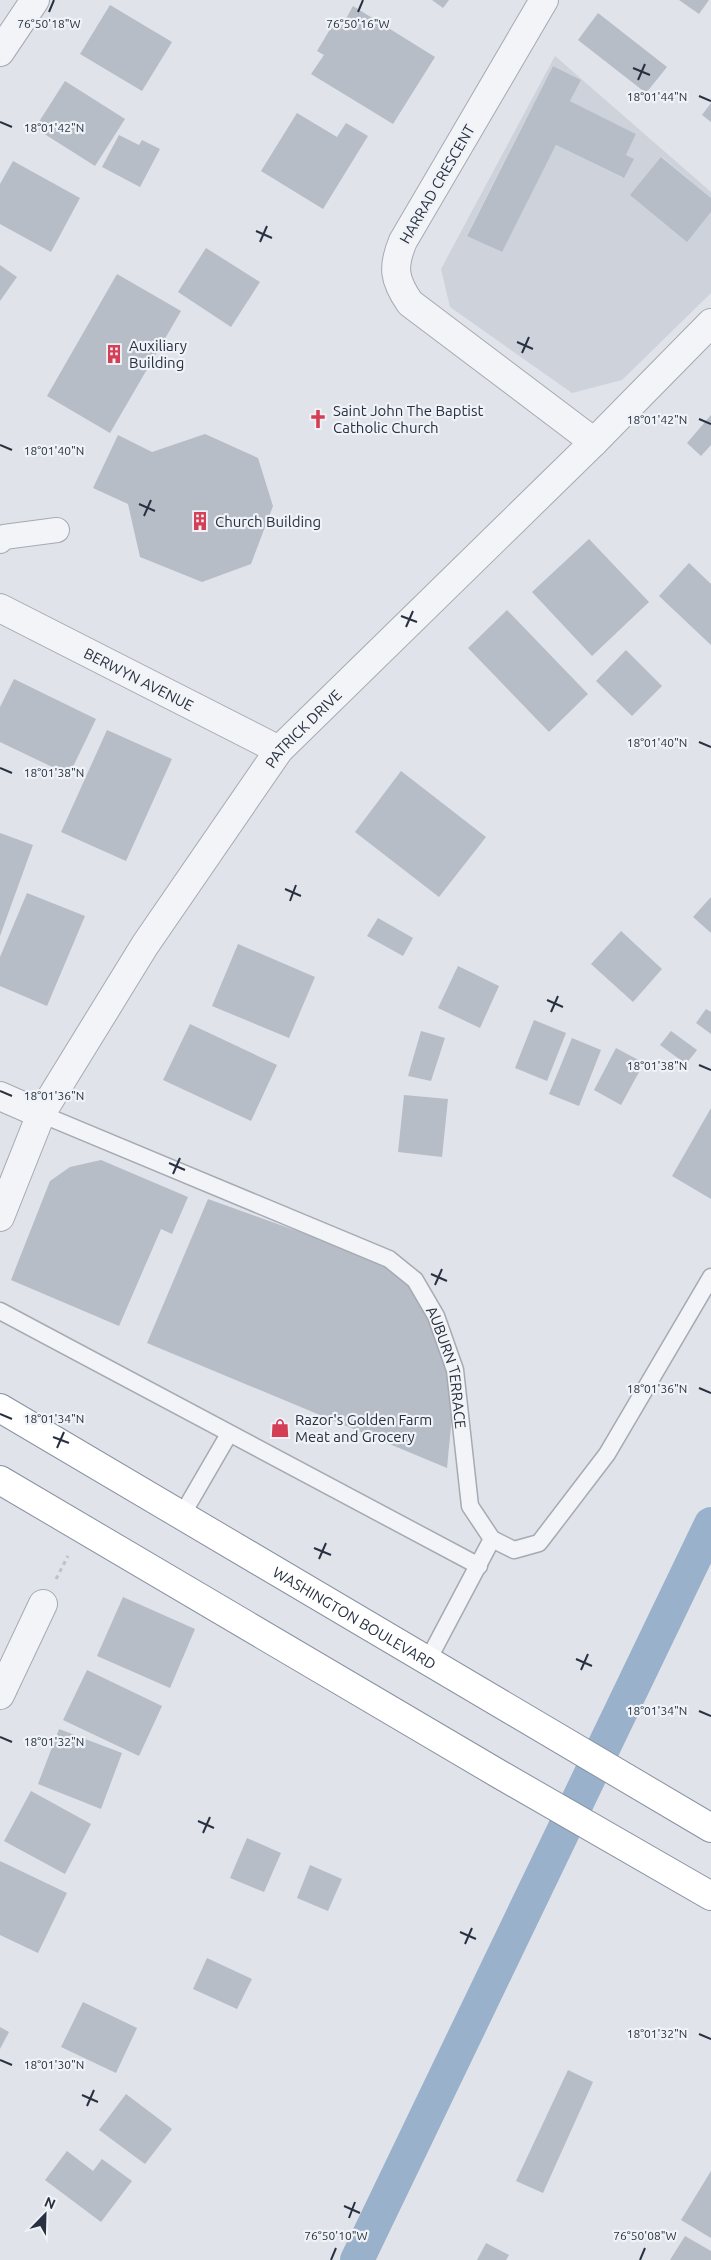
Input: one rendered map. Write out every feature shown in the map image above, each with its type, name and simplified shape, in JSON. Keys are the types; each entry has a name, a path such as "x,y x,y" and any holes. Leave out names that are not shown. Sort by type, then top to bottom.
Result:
{"highway":[{"name":"WASHINGTON BOULEVARD","path":"0,1408 710,1827"},
{"path":"0,1480 498,1774 711,1896"}],"street":[{"path":"0,52 35,0"},
{"name":"HARRAD CRESCENT","path":"544,0 403,241 396,256 395,273 400,289 410,303 594,442"},
{"name":"PATRICK DRIVE","path":"0,1216 41,1114 145,945 279,750 594,442 711,323"},
{"path":"0,541 4,537 57,530"},
{"name":"BERWYN AVENUE","path":"0,608 279,750"},
{"name":"AUBURN TERRACE","path":"0,1096 41,1114"},
{"path":"0,1695 43,1604"}],"lane":[{"name":"AUBURN TERRACE","path":"41,1114 389,1259 415,1280 436,1316 455,1370 470,1506 492,1539"},
{"path":"428,1660 492,1539 514,1550 539,1543 607,1454 711,1277"},
{"path":"0,1311 479,1566"},
{"path":"182,1515 229,1434"}],"path":[{"path":"43,1604 81,1528"}],"shaded area":[{"path":"555,56 711,192 711,198 662,157 687,241 711,212 711,293 622,380 572,393 450,307 441,269","holes":["553,66 581,80 570,101 636,134 626,155 633,159 623,178 556,145 501,252 467,235"]}],"building":[{"path":"432,0 449,0 443,8"},
{"path":"679,0 709,0 699,14"},
{"path":"110,5 172,42 142,91 80,54"},
{"path":"353,6 435,57 393,124 311,74 324,55 317,51 335,21 342,26"},
{"path":"598,13 667,67 646,93 578,40"},
{"path":"553,66 581,80 570,101 636,134 626,155 634,159 624,178 556,145 502,252 467,236"},
{"path":"65,81 125,119 95,166 35,128"},
{"path":"711,103 711,122 702,115"},
{"path":"297,113 337,137 346,123 368,136 323,209 261,171"},
{"path":"119,135 139,145 142,140 160,149 140,187 102,167"},
{"path":"661,157 711,198 711,212 687,242 630,195"},
{"path":"13,161 80,198 51,252 0,224 0,184"},
{"name":"Auxiliary Building","path":"206,248 260,282 231,327 178,292"},
{"path":"0,265 17,277 0,301"},
{"name":"Auxiliary Building","path":"117,274 181,311 110,433 47,396"},
{"path":"711,415 711,445 701,456 687,443"},
{"name":"Church Building","path":"205,434 258,458 273,506 251,564 202,582 140,557 128,504 93,488 118,435 152,452"},
{"path":"589,539 649,602 592,656 532,592"},
{"path":"689,563 711,584 711,645 659,596"},
{"path":"507,610 588,694 549,732 468,648"},
{"path":"626,650 662,686 632,716 596,681"},
{"path":"14,679 96,719 69,775 0,742 0,707"},
{"path":"107,730 172,759 126,861 61,832"},
{"path":"401,771 486,837 439,897 355,832"},
{"path":"0,833 33,845 0,936"},
{"path":"27,893 85,916 47,1006 0,986 0,957"},
{"path":"711,897 711,933 693,917"},
{"path":"378,918 413,938 403,956 367,936"},
{"path":"621,931 662,969 633,1002 591,964"},
{"path":"238,944 315,977 289,1038 212,1006"},
{"path":"458,966 499,986 480,1028 438,1008"},
{"path":"706,1009 711,1012 711,1034 696,1023"},
{"path":"534,1020 566,1033 547,1081 515,1068"},
{"path":"190,1024 277,1065 251,1121 163,1080"},
{"path":"421,1031 445,1038 431,1081 408,1076"},
{"path":"671,1031 697,1050 686,1064 660,1045"},
{"path":"572,1038 601,1050 579,1106 549,1094"},
{"path":"616,1048 644,1063 621,1105 594,1090"},
{"path":"404,1095 448,1099 442,1157 398,1152"},
{"path":"711,1108 711,1199 672,1176"},
{"path":"101,1160 188,1197 172,1234 161,1229 119,1326 11,1280 50,1181 70,1167"},
{"path":"208,1199 400,1268 428,1320 455,1384 447,1468 147,1343"},
{"path":"123,1597 195,1629 170,1688 97,1656"},
{"path":"87,1670 162,1706 139,1756 63,1720"},
{"path":"59,1729 122,1753 101,1809 38,1784"},
{"path":"31,1791 91,1824 65,1874 4,1841"},
{"path":"247,1838 281,1853 264,1892 230,1878"},
{"path":"0,1861 67,1893 38,1953 0,1935"},
{"path":"310,1865 342,1879 328,1911 297,1898"},
{"path":"207,1958 252,1979 237,2009 193,1989"},
{"path":"83,2002 137,2028 116,2073 61,2047"},
{"path":"0,2027 9,2032 0,2049"},
{"path":"568,2070 593,2082 543,2193 516,2181"},
{"path":"126,2094 172,2129 145,2164 99,2130"},
{"path":"67,2151 93,2171 102,2159 132,2181 101,2222 45,2180"},
{"path":"711,2171 711,2238 681,2220"},
{"path":"685,2236 711,2251 711,2260 670,2260"},
{"path":"486,2243 509,2255 506,2260 477,2260"}],"waterway":[{"path":"357,2260 711,1524"}],"place":[{"name":"Auxiliary Building","path":"114,354"},
{"name":"Saint John The Baptist Catholic Church","path":"318,419"},
{"name":"Church Building","path":"200,521"},
{"name":"Razor's Golden Farm Meat and Grocery","path":"280,1428"}]}
